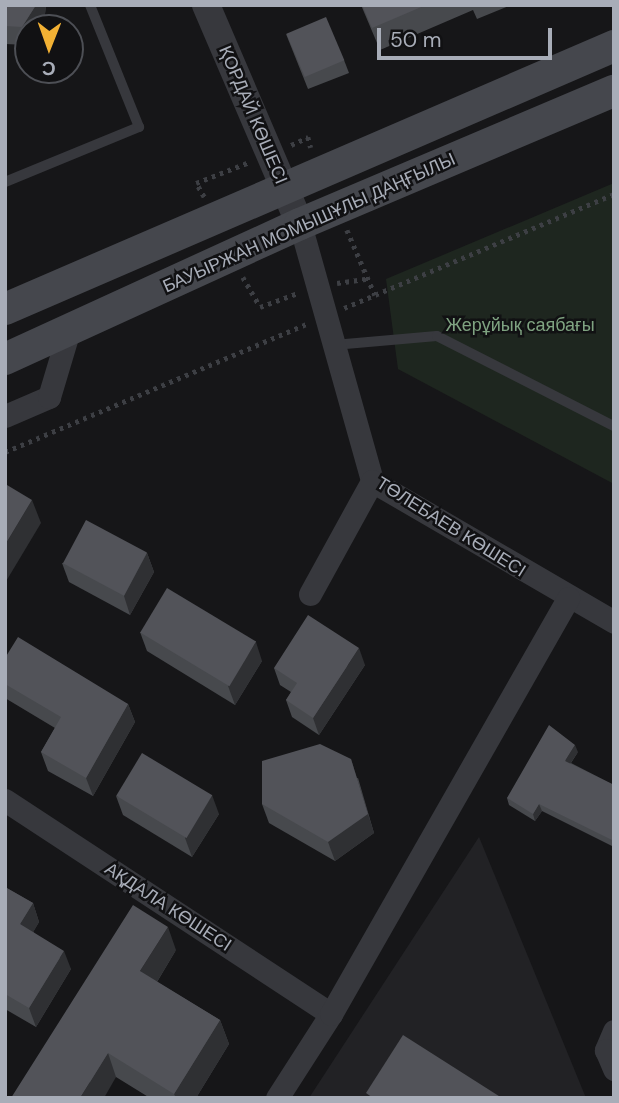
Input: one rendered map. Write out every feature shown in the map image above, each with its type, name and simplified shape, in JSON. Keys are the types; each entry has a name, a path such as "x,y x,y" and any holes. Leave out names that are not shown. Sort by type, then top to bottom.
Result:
{"main road":[{"path":"5,309 284,186 614,46"},
{"name":"БАУЫРЖАН МОМЫШҰЛЫ ДАҢҒЫЛЫ","path":"5,359 300,225 614,92"}],"street":[{"name":"ҚОРДАЙ КӨШЕСІ","path":"206,5 300,225"},
{"name":"ТӨЛЕБАЕВ КӨШЕСІ","path":"300,225 372,481 568,598 614,622"},
{"path":"5,416 49,397 69,330"},
{"path":"310,594 372,481"},
{"path":"277,1098 331,1014 568,598"},
{"name":"АҚДАЛА КӨШЕСІ","path":"5,800 331,1014"},
{"path":"614,1031 606,1050 614,1069"}],"lane":[{"path":"5,181 139,127 90,5"},
{"path":"334,345 437,336 614,426"}],"path":[{"path":"5,452 614,194"},
{"path":"367,279 375,295"}],"shaded area":[{"path":"479,837 586,1098 309,1098"}],"green space":[{"name":"Жерұйық саябағы","path":"614,183 614,484 398,369 386,279"}],"building":[{"path":"5,5 36,5 30,14 14,14 14,27 5,26"},
{"path":"362,5 426,5 372,28"},
{"path":"326,17 344,60 305,77 286,34"},
{"path":"5,486 32,500 5,545"},
{"path":"86,520 147,552 124,596 63,563"},
{"path":"167,588 256,642 229,686 140,633"},
{"path":"308,615 359,648 313,718 286,700 297,683 274,668"},
{"path":"18,637 128,704 86,778 41,752 61,717 5,684 5,658"},
{"path":"549,725 575,745 565,761 614,785 614,841 539,804 533,814 507,798"},
{"path":"320,744 351,759 368,814 328,842 262,804 262,761"},
{"path":"142,753 212,795 187,838 116,796"},
{"path":"5,887 33,903 20,924 64,951 29,1008 5,994"},
{"path":"133,905 168,927 140,971 220,1020 174,1094 108,1053 80,1098 11,1098"},
{"path":"403,1035 502,1098 373,1098 366,1093"}]}
